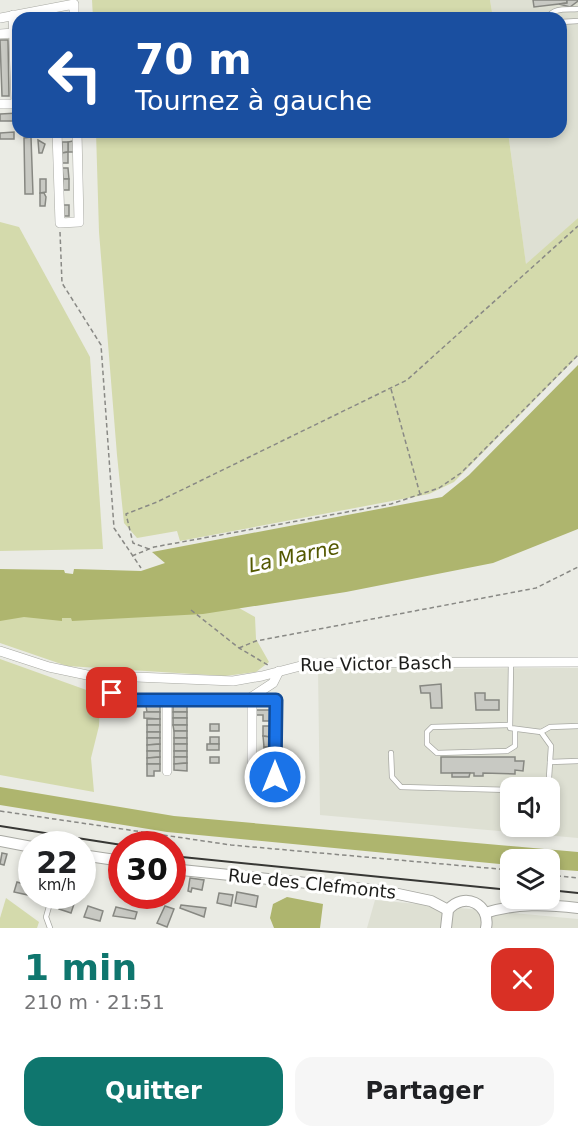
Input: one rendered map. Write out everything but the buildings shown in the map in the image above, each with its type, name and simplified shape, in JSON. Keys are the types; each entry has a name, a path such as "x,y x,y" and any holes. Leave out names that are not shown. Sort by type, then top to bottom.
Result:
{"street":[{"path":"55,12 74,4 74,12"},
{"path":"57,138 60,223 79,222 77,138"},
{"name":"Rue Victor Basch","path":"0,651 64,671 111,676 233,681 312,663 578,662"},
{"path":"250,700 273,683 279,671"},
{"path":"111,676 112,693 116,698 276,700 275,777 252,778 250,700"},
{"path":"166,771 167,700"},
{"path":"0,841 18,844"},
{"name":"Rue des Clefmonts","path":"186,870 384,891 431,901 448,910"},
{"path":"446,928 444,921 448,910 457,902 468,900 479,905 485,913 486,928"},
{"path":"485,913 528,904 578,908"}],"lane":[{"path":"554,12 578,9"},
{"path":"511,662 509,725 511,730 541,732 550,727 578,726"},
{"path":"509,725 432,727 427,732 427,744 437,753 507,751 515,746 514,730"},
{"path":"541,732 551,746 549,777"},
{"path":"391,753 392,777 401,788 500,790"},
{"path":"550,762 578,761"},
{"path":"48,909 46,917 50,928"}],"path":[{"path":"60,223 62,283 101,345 114,528 141,568"},
{"path":"150,549 133,543 126,514 157,502 407,380 578,226"},
{"path":"132,556 150,549 391,504 439,488 461,473 578,355"},
{"path":"391,388 420,494"},
{"path":"238,648 256,641 536,588 578,567"},
{"path":"191,610 238,648 279,671"},
{"path":"0,811 219,843 500,869"},
{"path":"560,876 578,878"}],"shaded area":[{"path":"92,0 490,0 492,12 93,12"},
{"path":"490,0 578,0 578,218 526,265 509,138 567,138 567,12 492,12"},
{"path":"96,138 509,138 526,264 578,218 578,356 454,482 429,494 180,541 177,531 137,538 124,523 99,232"},
{"path":"0,222 19,227 90,357 103,549 0,551"},
{"path":"232,604 255,617 256,639 269,662 256,672 225,676 67,666 0,643 0,612"},
{"path":"0,659 92,692 100,701 99,726 91,758 94,792 0,775"},
{"path":"578,668 578,838 560,836 560,777 500,777 500,831 320,815 318,669"},
{"path":"6,898 18,909 39,922 37,928 0,928 0,918"},
{"path":"375,900 578,919 578,928 367,928"}],"water":[{"name":"La Marne","path":"578,365 578,529 493,563 346,592 203,614 72,621 71,618 62,618 62,621 24,617 0,621 0,569 64,570 65,573 73,574 74,569 141,571 165,563 152,552 442,497 469,475"},
{"path":"0,787 174,816 544,849 500,849 500,864 186,834 186,831 161,831 0,805"},
{"path":"560,850 578,852 578,871 560,870"},
{"path":"287,897 323,904 320,928 274,928 270,918 273,904"}],"railway":[{"path":"0,826 108,843"},
{"path":"186,857 500,889"},
{"path":"560,891 578,893"}],"route":[{"path":"112,693 121,700 276,700 275,777"}]}
